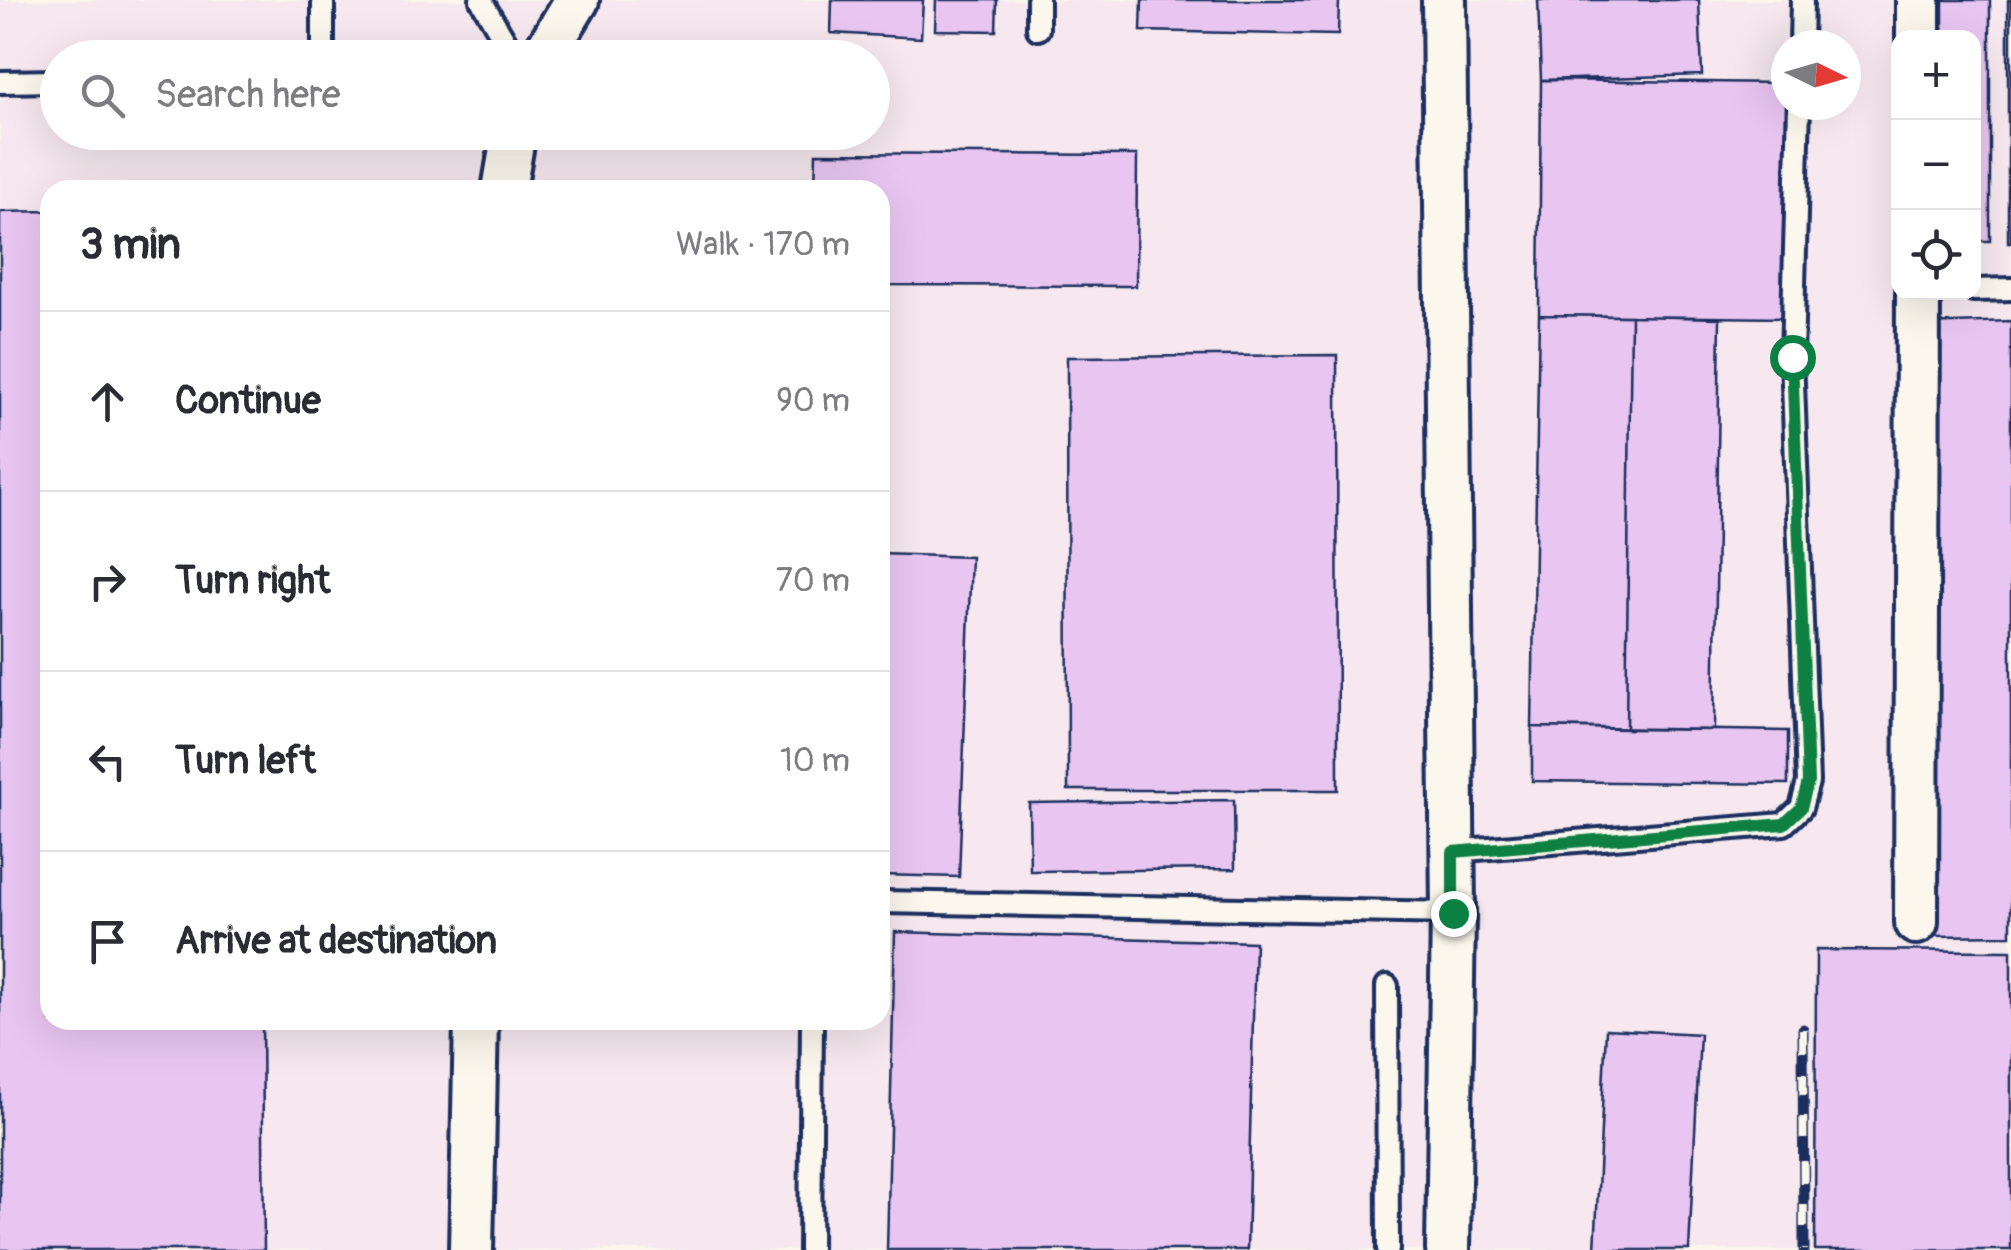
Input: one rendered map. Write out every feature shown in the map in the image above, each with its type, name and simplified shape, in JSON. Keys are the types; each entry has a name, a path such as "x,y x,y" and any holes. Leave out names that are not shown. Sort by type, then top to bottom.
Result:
{"street":[{"path":"553,40 577,0"},
{"path":"1444,0 1453,852 1448,1250"},
{"path":"1918,0 1918,30"},
{"path":"506,180 511,150"},
{"path":"1916,922 1918,300"},
{"path":"472,1250 476,1030"}],"lane":[{"path":"323,0 323,40"},
{"path":"482,0 505,40"},
{"path":"1038,0 1038,28"},
{"path":"1801,30 1802,0"},
{"path":"0,82 40,82"},
{"path":"1453,852 1784,824 1801,808 1808,782 1792,357 1799,120"},
{"path":"1981,290 2011,289"},
{"path":"890,902 1453,913"},
{"path":"1387,986 1388,1250"},
{"path":"810,1250 812,1030"}],"shaded area":[{"path":"0,0 2011,0 2011,1250 0,1250"}],"building":[{"path":"832,0 923,0 921,38 831,33"},
{"path":"936,0 997,0 996,31 935,30"},
{"path":"1142,0 1339,0 1338,35 1141,31"},
{"path":"1538,0 1699,0 1702,75 1541,80"},
{"path":"1943,0 1990,0 1990,241 1981,241 1981,30 1943,30"},
{"path":"2011,0 2011,242 2008,242"},
{"path":"1541,80 1771,83 1771,120 1786,120 1785,318 1539,315"},
{"path":"816,153 1137,155 1136,286 890,285 890,180 815,180"},
{"path":"40,211 40,1030 262,1030 264,1250 0,1250 0,212"},
{"path":"1539,315 1631,316 1626,729 1532,727"},
{"path":"1631,316 1720,318 1714,730 1626,729"},
{"path":"2011,321 2011,935 1931,936 1924,324"},
{"path":"1337,355 1338,790 1068,790 1067,357"},
{"path":"890,554 971,557 959,877 890,875"},
{"path":"1532,727 1788,731 1788,784 1532,781"},
{"path":"1234,800 1235,869 1030,871 1029,803"},
{"path":"895,932 1255,942 1247,1250 887,1250"},
{"path":"1816,950 2011,951 2011,1250 1815,1250"},
{"path":"1606,1029 1700,1034 1689,1250 1595,1250"}],"railway":[{"path":"1803,1029 1804,1250"}],"route":[{"path":"1453,913 1453,852 1784,824 1801,808 1808,782 1792,357"}]}
